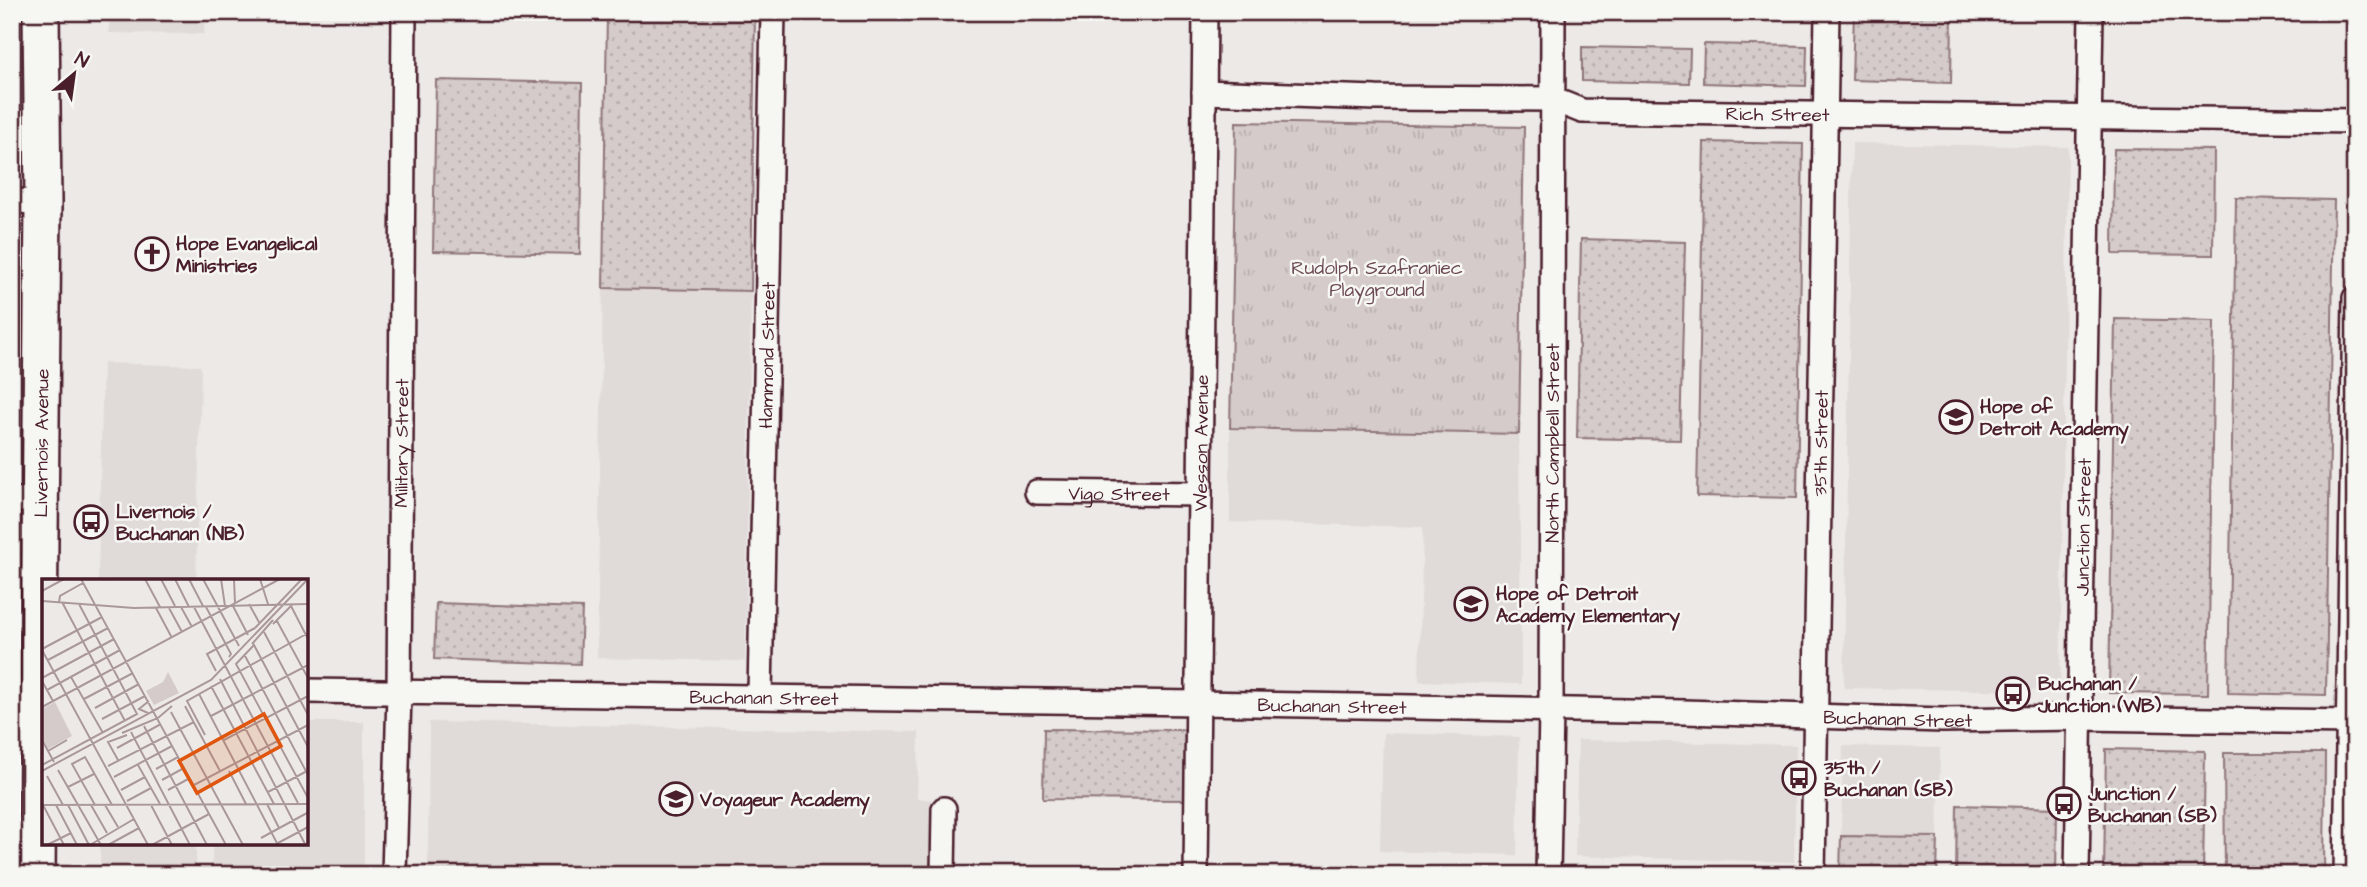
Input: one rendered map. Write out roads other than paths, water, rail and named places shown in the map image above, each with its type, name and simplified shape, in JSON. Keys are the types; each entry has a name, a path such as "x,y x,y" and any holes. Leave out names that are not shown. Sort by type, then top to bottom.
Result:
{"main road":[{"name":"Livernois Avenue","path":"37,875 41,687 26,500 28,202 41,12"}],"street":[{"name":"Military Street","path":"394,875 399,693 404,12"},
{"name":"Hammond Street","path":"760,696 773,12"},
{"name":"Wesson Avenue","path":"1196,875 1205,12"},
{"name":"North Campbell Street","path":"1548,875 1553,12"},
{"name":"35th Street","path":"1813,875 1826,12"},
{"name":"Junction Street","path":"2077,875 2091,12"},
{"name":"Rich Street","path":"1204,92 1376,98 1552,99 1582,111 2355,121"},
{"path":"2346,875 2351,722 2355,298"},
{"name":"Vigo Street","path":"1037,492 1200,494"},
{"name":"Buchanan Street","path":"308,691 1199,703 1943,720 2080,718 2351,722"},
{"path":"943,875 944,809"}],"place":[{"name":"Hope Evangelical Ministries","path":"152,254"},
{"name":"Hope of Detroit Academy","path":"1956,417"},
{"name":"Livernois / Buchanan (NB)","path":"91,522"},
{"name":"Hope of Detroit Academy Elementary","path":"1471,604"},
{"name":"Buchanan / Junction (WB)","path":"2013,694"},
{"name":"35th / Buchanan (SB)","path":"1799,778"},
{"name":"Voyageur Academy","path":"676,799"},
{"name":"Junction / Buchanan (SB)","path":"2064,804"}],"park label":[{"name":"Rudolph Szafraniec Playground","path":"1377,278"}]}
